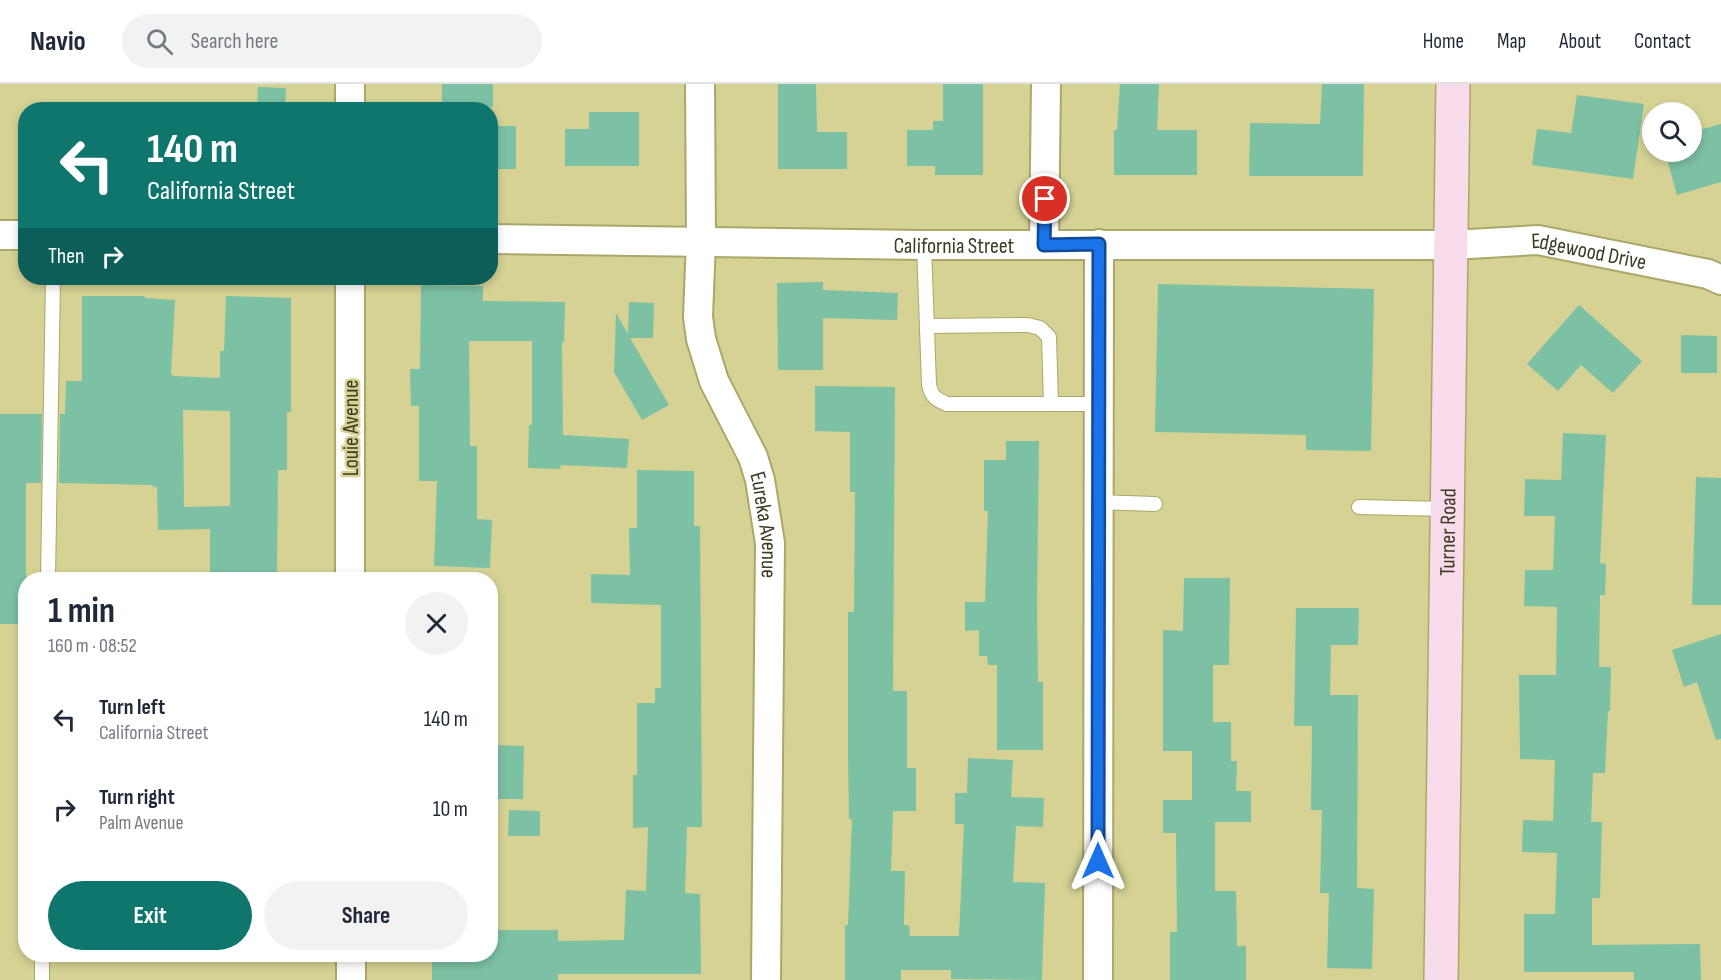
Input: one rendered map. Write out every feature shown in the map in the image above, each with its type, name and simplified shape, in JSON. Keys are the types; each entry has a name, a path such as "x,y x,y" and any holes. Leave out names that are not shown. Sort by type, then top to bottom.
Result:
{"main road":[{"name":"Turner Road","path":"1441,980 1453,84"}],"street":[{"path":"350,84 350,102"},
{"name":"Eureka Avenue","path":"700,84 701,241 698,318 701,339 714,381 753,457 760,480 770,543 766,980"},
{"path":"1044,245 1046,84"},
{"path":"0,235 18,235"},
{"name":"California Street","path":"498,239 924,245 1452,245"},
{"name":"Edgewood Drive","path":"1452,245 1538,240 1708,274 1721,280"},
{"path":"1098,980 1099,244"},
{"name":"Louie Avenue","path":"350,285 350,572"},
{"path":"351,962 351,980"}],"lane":[{"path":"924,245 929,384 931,393 937,400 946,404 1098,404"},
{"path":"48,572 53,285"},
{"path":"927,326 1028,325 1040,328 1049,337 1052,404"},
{"path":"1097,502 1155,504"},
{"path":"1359,507 1447,509"},
{"path":"42,962 42,980"}],"building":[{"path":"442,84 493,84 493,102 442,102"},
{"path":"778,84 816,84 817,132 847,132 847,169 778,169"},
{"path":"943,84 983,84 983,175 935,175 935,166 907,166 907,130 933,130 933,121 943,121"},
{"path":"1120,84 1159,84 1157,130 1197,130 1197,175 1114,175 1114,130 1117,130"},
{"path":"1322,84 1364,84 1363,176 1249,176 1250,123 1320,124"},
{"path":"258,87 286,88 285,102 257,102"},
{"path":"1577,95 1642,104 1633,179 1532,165 1537,129 1571,133"},
{"path":"589,112 639,112 639,166 565,166 565,129 589,129"},
{"path":"1721,124 1721,182 1677,195 1668,162 1702,162 1702,129"},
{"path":"498,126 516,126 516,169 498,169"},
{"path":"823,282 823,290 898,293 897,320 823,318 823,370 778,370 777,283"},
{"path":"1158,284 1374,289 1371,451 1306,450 1306,435 1155,432"},
{"path":"421,285 483,286 483,301 565,302 564,342 562,342 563,435 629,439 627,468 561,465 560,469 528,468 529,425 532,425 532,341 469,341 470,446 477,446 477,519 492,520 490,568 434,566 437,481 419,481 419,406 411,406 410,369 420,369"},
{"path":"82,296 145,296 145,298 175,300 171,374 220,378 220,351 224,351 226,296 291,298 291,412 287,412 287,470 278,470 277,572 210,572 210,529 158,530 157,487 153,485 59,483 60,414 65,414 66,381 82,381","holes":["183,410 230,411 230,506 184,507"]},
{"path":"629,302 654,303 653,338 630,338 669,405 642,420 614,372 616,313 628,334"},
{"path":"1579,305 1642,361 1613,393 1581,365 1558,391 1527,364"},
{"path":"1681,335 1717,336 1717,373 1681,373"},
{"path":"815,386 895,387 893,691 907,691 907,768 916,768 916,811 893,811 891,871 905,871 904,925 909,925 910,936 959,936 964,824 955,824 955,793 967,793 968,758 1013,760 1011,797 1044,798 1043,827 1016,826 1013,882 1045,883 1042,980 951,979 951,970 901,970 901,980 845,980 845,925 848,925 852,819 849,819 848,612 854,612 855,492 850,492 850,432 815,431"},
{"path":"0,414 42,414 41,483 26,483 26,572 18,572 18,624 0,624"},
{"path":"1563,433 1606,435 1600,563 1606,564 1605,595 1600,595 1599,667 1611,667 1610,711 1608,711 1605,773 1593,773 1591,822 1602,822 1600,898 1592,898 1592,945 1700,944 1701,980 1634,980 1634,972 1524,972 1524,914 1555,914 1557,853 1522,852 1523,820 1553,821 1555,760 1520,759 1519,675 1556,675 1557,607 1524,606 1525,570 1553,570 1555,516 1524,516 1525,479 1561,480"},
{"path":"1006,441 1039,441 1038,682 1043,682 1043,750 997,750 997,665 988,665 987,656 979,656 979,630 965,631 965,602 985,602 988,511 984,511 984,460 1006,460"},
{"path":"637,470 694,471 694,526 700,526 702,827 687,827 685,893 700,894 701,974 558,974 558,980 432,980 432,962 498,962 498,930 558,930 558,941 624,940 626,890 646,891 648,827 633,828 633,775 637,775 637,703 655,703 655,688 661,688 661,605 591,603 591,574 630,575 629,528 637,528"},
{"path":"1696,477 1721,478 1721,605 1692,605"},
{"path":"1184,578 1230,578 1229,665 1213,665 1213,722 1231,722 1231,761 1237,761 1236,791 1251,791 1251,822 1215,822 1215,891 1236,891 1237,946 1246,946 1246,980 1170,980 1170,932 1177,932 1176,833 1163,833 1163,800 1192,800 1192,751 1163,751 1163,630 1183,631"},
{"path":"1296,608 1359,608 1358,645 1331,645 1330,695 1358,695 1357,888 1374,889 1372,969 1327,968 1329,893 1320,893 1322,810 1311,810 1312,726 1294,726"},
{"path":"1721,634 1721,739 1716,740 1697,682 1684,687 1672,650"},
{"path":"498,745 524,746 523,799 498,799"},
{"path":"509,810 540,811 540,836 508,836"}],"route":[{"path":"1045,199 1044,245 1099,244 1098,861"}]}
